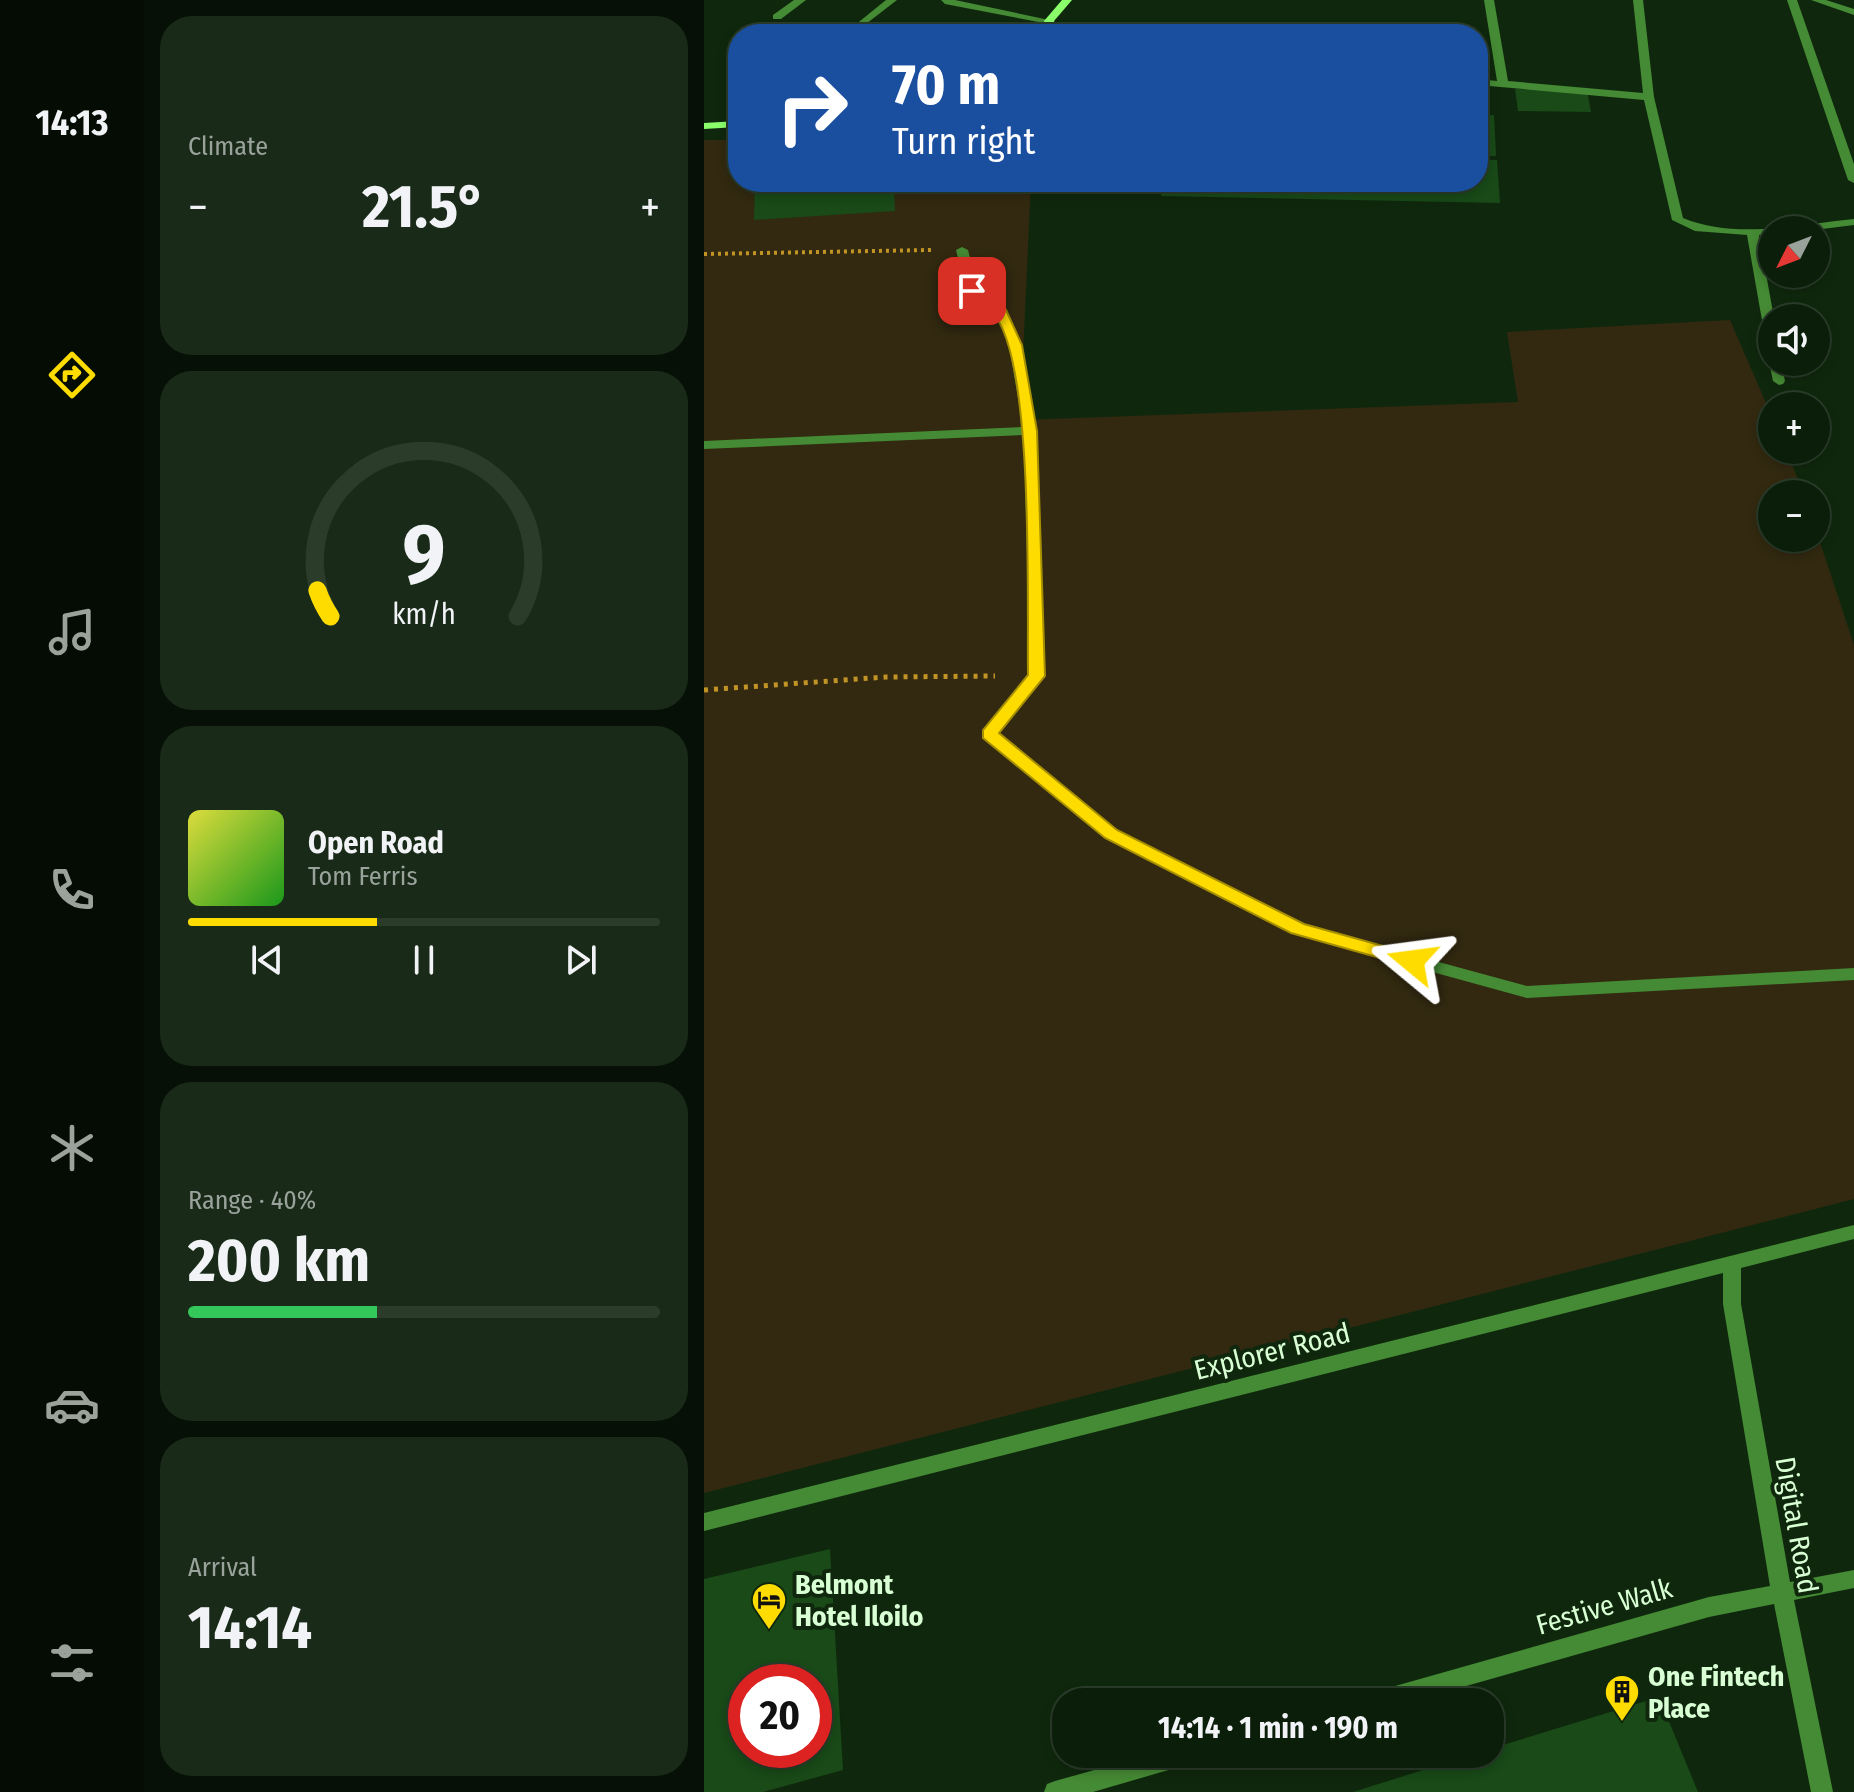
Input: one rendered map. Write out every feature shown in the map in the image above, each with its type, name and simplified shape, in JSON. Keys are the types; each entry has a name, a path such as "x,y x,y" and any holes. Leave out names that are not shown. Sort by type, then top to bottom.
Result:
{"street":[{"path":"777,17 801,0"},
{"path":"860,24 892,0"},
{"path":"1049,21 1067,0"},
{"path":"1489,0 1503,83"},
{"path":"1638,0 1649,97 1678,220 1705,230 1752,231 1854,222"},
{"path":"1792,0 1854,180"},
{"path":"1816,0 1854,12"},
{"path":"945,1 1049,21"},
{"path":"1488,82 1649,97"},
{"path":"704,126 728,125"},
{"path":"1752,231 1765,304"},
{"path":"962,250 972,291 1002,313 1015,345 1030,431 1037,676 989,734 1111,834 1298,929 1527,992 1854,974"},
{"path":"1778,376 1779,381"},
{"path":"704,445 1030,431"},
{"name":"Explorer Road","path":"704,1522 1854,1232"},
{"name":"Digital Road","path":"1732,1265 1732,1304 1781,1594 1822,1792"},
{"name":"Festive Walk","path":"1423,1688 1709,1607 1854,1579"},
{"path":"1055,1792 1140,1768"}],"path":[{"path":"704,254 962,250"},
{"path":"704,690 886,677 1037,676"}],"shaded area":[{"path":"704,140 728,140 728,192 1031,192 1020,420 1518,402 1507,332 1730,320 1761,392 1758,392 1758,464 1792,464 1798,480 1758,480 1758,552 1823,552 1854,645 1854,1199 704,1493"}],"building":[{"path":"1515,89 1587,90 1591,112 1518,111"},
{"path":"1488,115 1494,115 1496,156 1488,156"},
{"path":"1488,160 1497,160 1500,203 1161,196 1162,192 1488,192"},
{"path":"755,192 894,192 895,211 754,220"},
{"name":"Belmont Hotel Iloilo","path":"830,1549 843,1770 763,1792 704,1792 704,1579"},
{"name":"One Fintech Place","path":"1659,1697 1698,1792 1353,1792 1429,1768 1504,1768 1504,1745"}],"place":[{"name":"Belmont Hotel Iloilo","path":"769,1631"},
{"name":"One Fintech Place","path":"1622,1723"}],"route":[{"path":"972,291 1002,313 1015,345 1030,431 1037,676 989,734 1111,834 1298,929 1412,961"}]}
